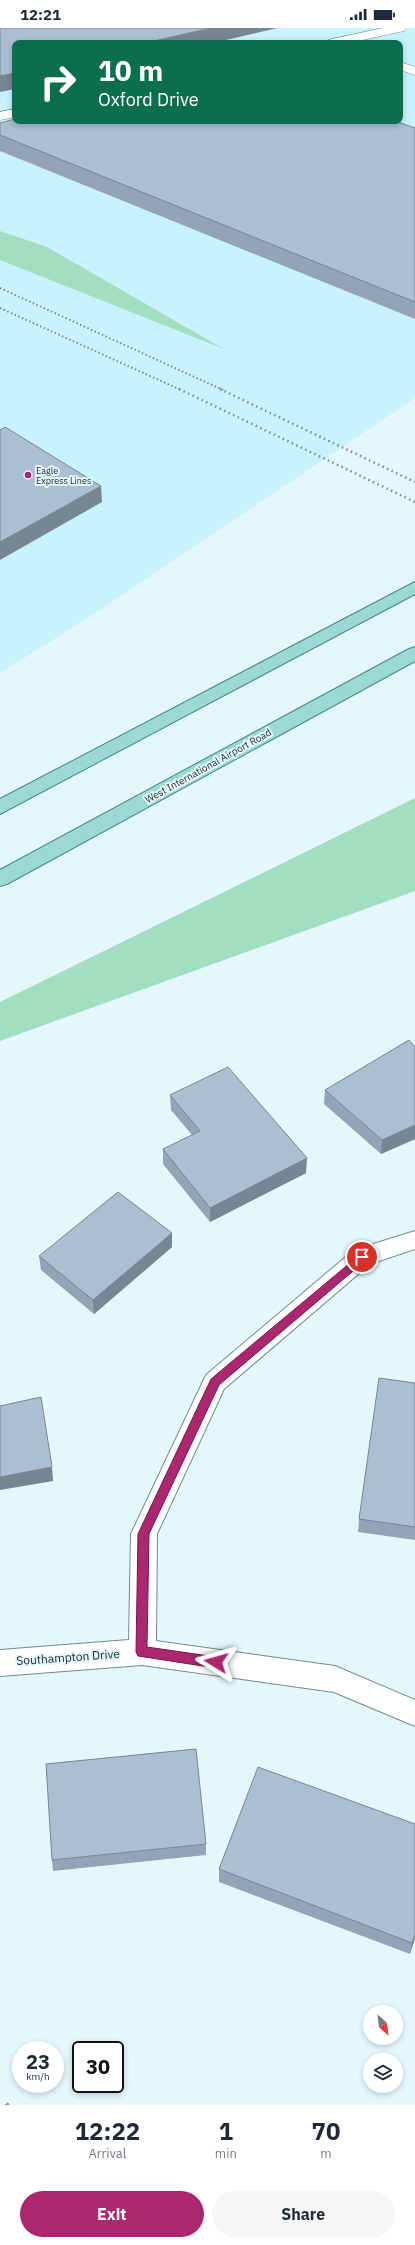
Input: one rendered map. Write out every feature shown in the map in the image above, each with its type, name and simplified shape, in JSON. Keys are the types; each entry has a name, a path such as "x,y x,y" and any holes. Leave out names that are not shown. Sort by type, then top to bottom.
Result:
{"main road":[{"path":"0,807 415,587"},
{"name":"West International Airport Road","path":"0,879 415,653"}],"street":[{"path":"142,1652 144,1534 215,1382 362,1257 415,1240"},
{"name":"Southampton Drive","path":"0,1662 142,1652 335,1680 415,1713"}],"lane":[{"path":"349,40 400,28"},
{"path":"403,67 415,71"},
{"path":"0,116 12,114"}],"shaded area":[{"path":"0,28 415,28 415,398 91,616 0,673"}],"green space":[{"path":"0,231 47,247 224,349 0,260"},
{"path":"415,798 415,891 0,1041 0,1002"}],"building":[{"path":"0,28 211,28 158,40 12,40 12,74 0,76"},
{"path":"12,120 12,124 403,124 415,128 415,302 0,135 0,123"},
{"name":"Eagle Express Lines","path":"5,427 101,486 0,542 0,430"},
{"path":"409,1040 415,1047 415,1125 382,1140 325,1090"},
{"path":"228,1067 307,1158 210,1208 163,1149 200,1131 170,1095"},
{"path":"118,1192 172,1233 93,1300 39,1256"},
{"path":"379,1378 415,1383 415,1527 359,1519"},
{"path":"41,1397 52,1467 0,1477 0,1406"},
{"path":"196,1749 206,1844 52,1860 46,1764"},
{"path":"258,1767 415,1824 415,1934 412,1943 219,1869"}],"railway":[{"path":"0,288 223,390"},
{"path":"0,308 181,390"},
{"path":"179,389 415,502"},
{"path":"220,389 415,482"}],"place":[{"name":"Eagle Express Lines","path":"28,475"}],"route":[{"path":"216,1662 142,1652 144,1534 215,1382 362,1257"}]}
